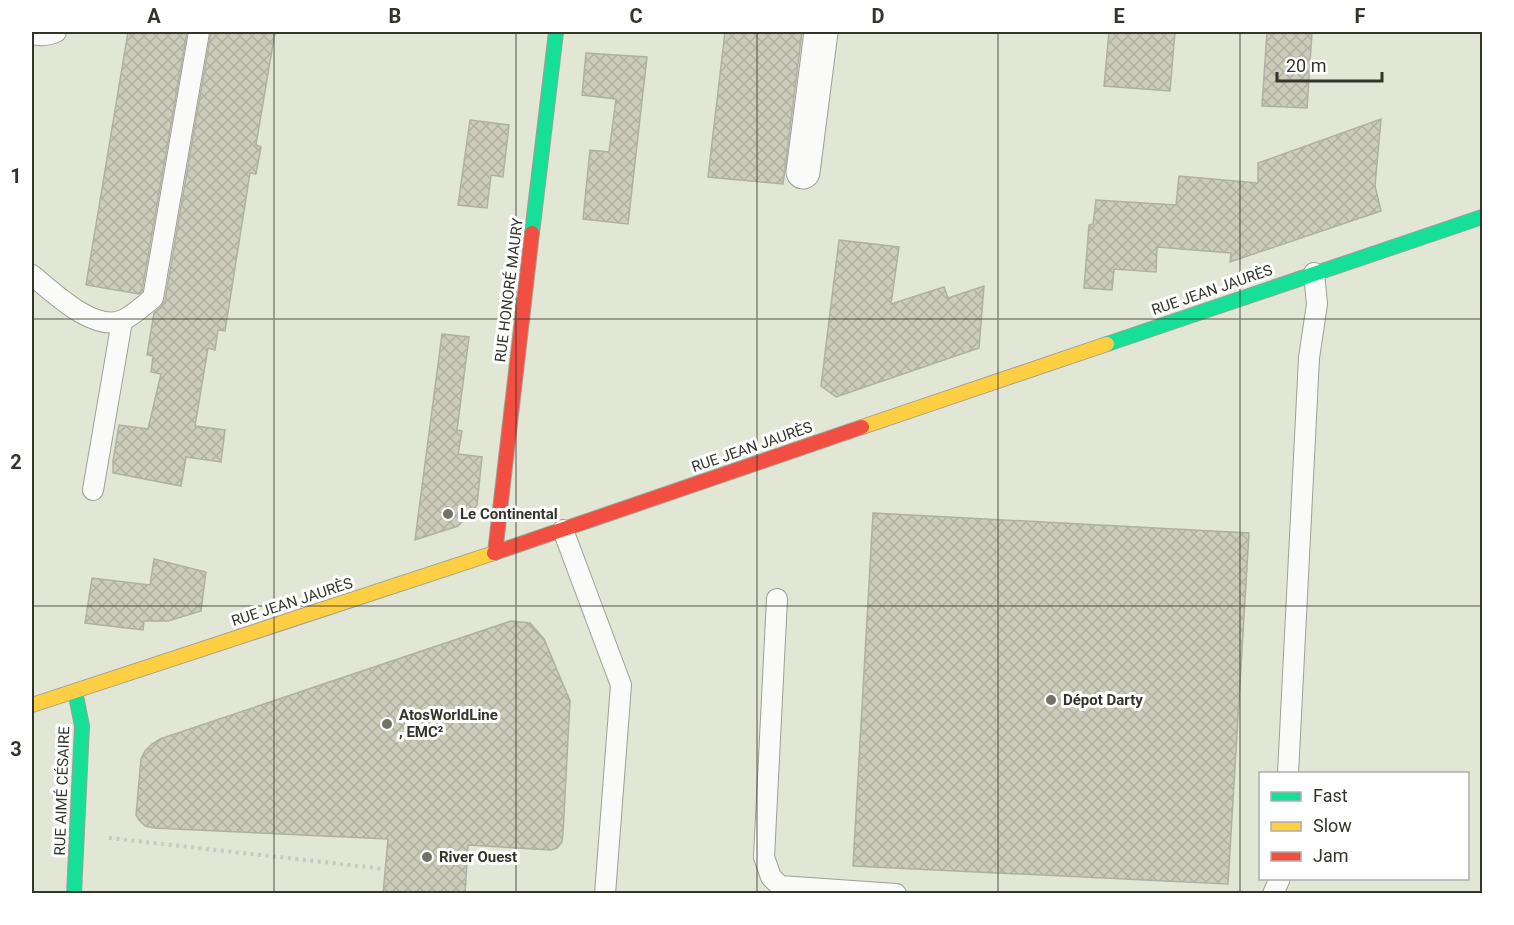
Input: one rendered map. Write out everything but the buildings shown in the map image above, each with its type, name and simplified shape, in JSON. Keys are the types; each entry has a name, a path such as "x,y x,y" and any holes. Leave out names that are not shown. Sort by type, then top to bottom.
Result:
{"street":[{"name":"RUE HONORÉ MAURY","path":"495,553 556,32"},
{"path":"803,172 821,32"},
{"name":"RUE JEAN JAURÈS","path":"32,705 495,553 1482,217"},
{"name":"RUE AIMÉ CÉSAIRE","path":"74,894 82,726 75,691"}],"lane":[{"path":"32,34 56,32"},
{"path":"32,275 79,312 100,322 122,321 153,298 199,32"},
{"path":"1287,772 1310,358 1317,304 1314,273"},
{"path":"93,490 122,321"},
{"path":"563,530 621,685 605,894"},
{"path":"777,599 764,857 771,877 780,886 896,894"},
{"path":"1273,894 1280,880"}],"path":[{"path":"77,834 386,869"}],"traffic: fast":[{"path":"532,233 556,32"},
{"path":"1107,344 1482,217"},
{"path":"74,894 82,726 75,691"}],"traffic: slow":[{"path":"862,427 1107,344"},
{"path":"32,705 494,553"}],"traffic: jam":[{"path":"495,553 532,233"},
{"path":"494,553 862,427"}],"place":[{"name":"Le Continental","path":"448,514"},
{"name":"Dépot Darty","path":"1051,700"},
{"name":"AtosWorldLine , EMC²","path":"387,724"},
{"name":"River Ouest","path":"427,857"}]}
